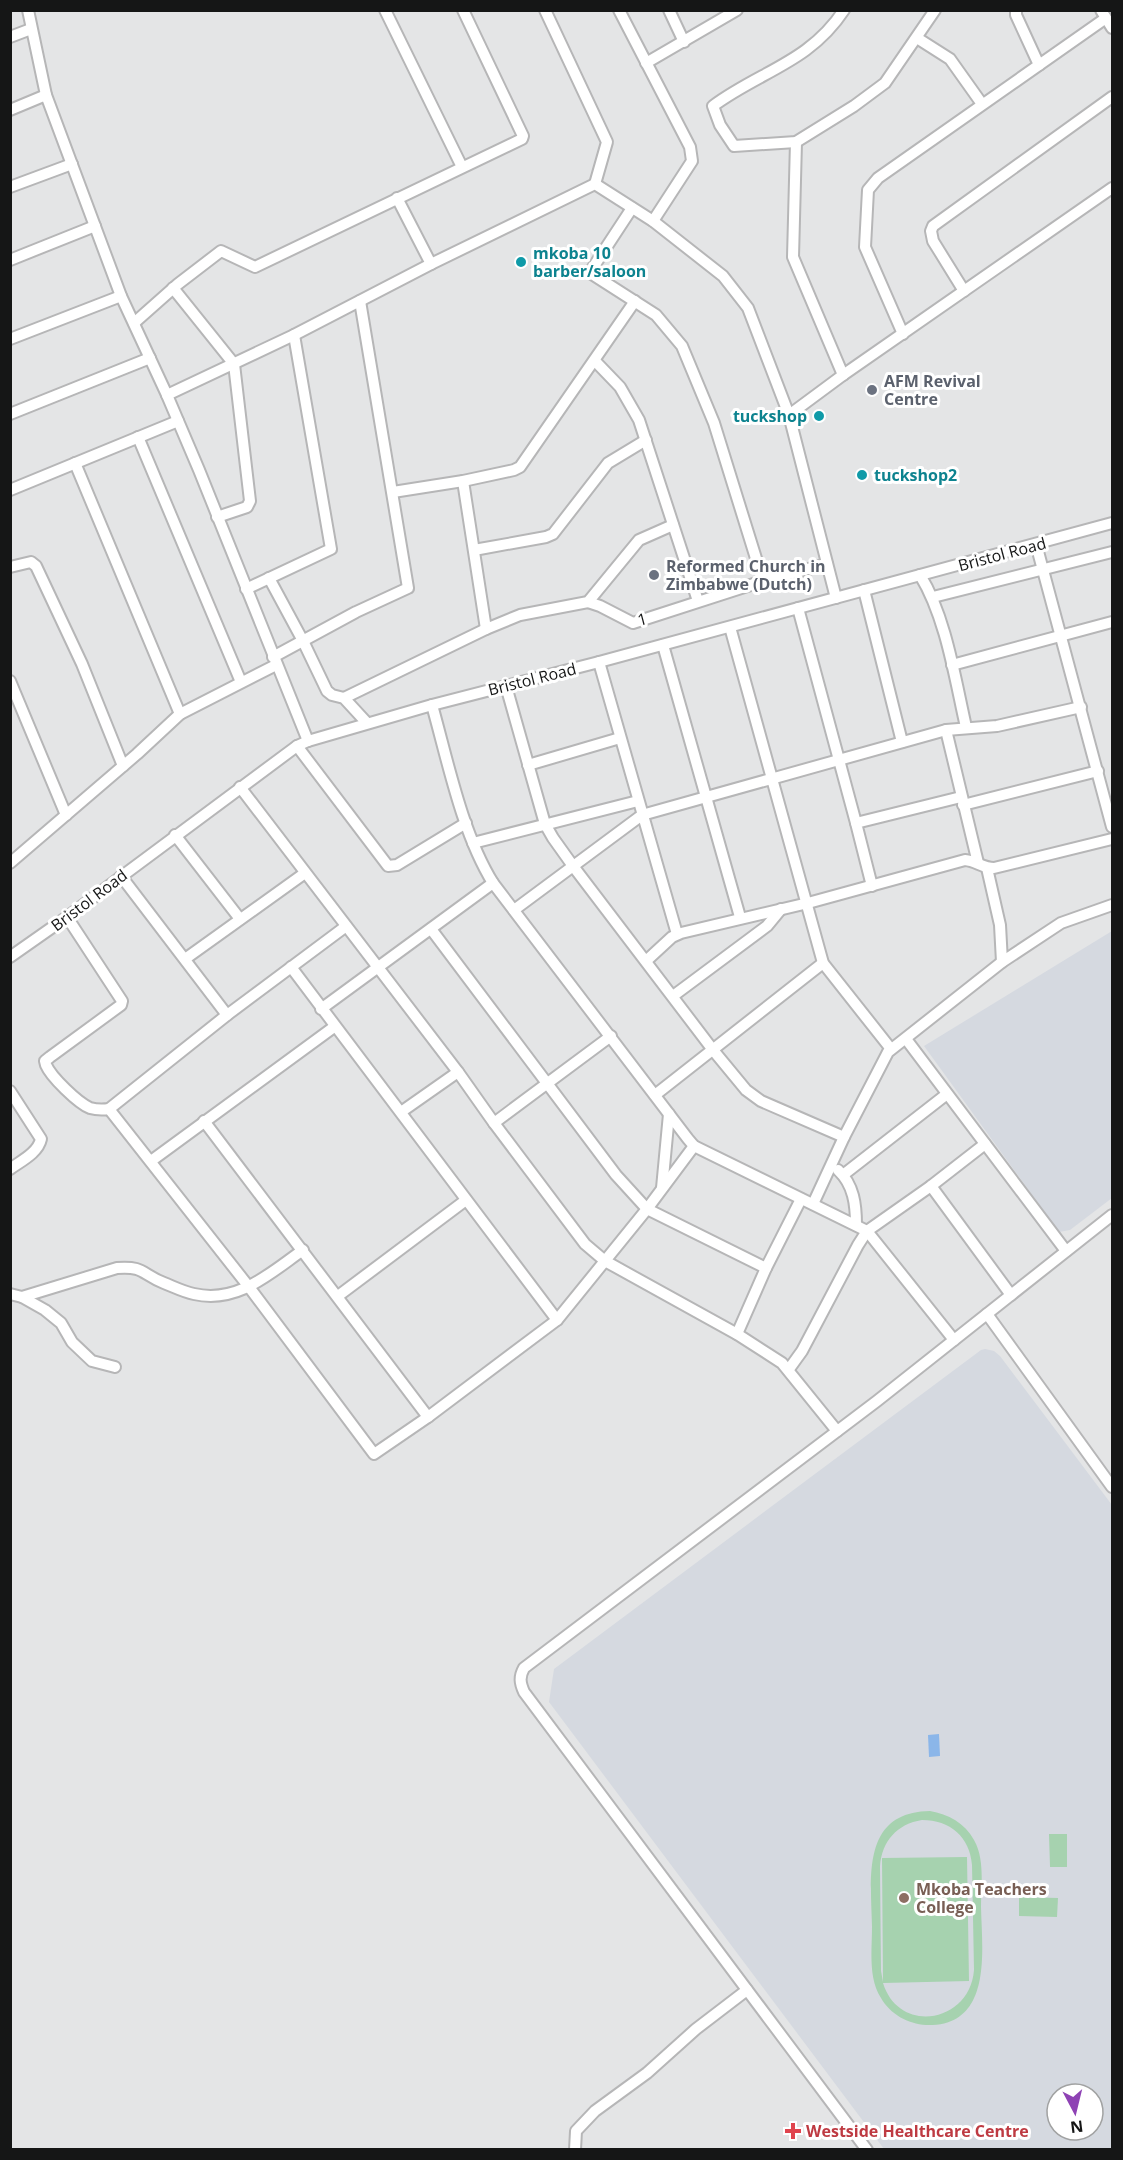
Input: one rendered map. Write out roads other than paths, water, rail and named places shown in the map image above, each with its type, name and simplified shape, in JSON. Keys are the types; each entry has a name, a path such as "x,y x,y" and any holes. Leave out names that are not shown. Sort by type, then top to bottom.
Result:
{"street":[{"path":"28,10 46,95 121,296 178,421 308,741"},
{"path":"385,10 462,167"},
{"path":"134,323 173,288 221,251 255,267 521,140 523,137 463,10"},
{"path":"167,395 234,364 595,184 608,143 545,10"},
{"path":"619,10 687,140 692,159 653,221"},
{"path":"669,10 684,42"},
{"path":"646,63 738,10"},
{"path":"844,10 829,32 808,50 713,106 720,125 734,146 796,142 882,86 935,10"},
{"path":"1016,10 1016,15 1039,65"},
{"path":"903,334 865,247 868,190 878,178 1039,65 1103,14 1113,28"},
{"path":"10,37 31,29"},
{"path":"917,38 950,59 982,104"},
{"path":"10,110 46,95"},
{"path":"964,291 933,241 931,231 933,226 1113,97"},
{"path":"796,142 793,257 843,375"},
{"path":"10,187 72,164"},
{"path":"595,184 653,221 723,276 748,308 789,415 836,598"},
{"path":"789,415 1113,188"},
{"path":"397,198 431,264"},
{"path":"632,208 592,271 593,275 656,315 682,346 714,423 763,581"},
{"path":"10,260 95,226"},
{"path":"173,288 234,364 250,501 247,507 217,517"},
{"path":"10,339 121,296"},
{"path":"10,863 180,714 241,682 303,641 356,612 408,589 360,301"},
{"path":"393,492 463,481 520,467 595,361 634,301"},
{"path":"246,589 331,549 294,334"},
{"path":"10,414 150,358"},
{"path":"595,361 615,381 637,415 698,601"},
{"path":"10,490 178,421"},
{"path":"138,437 241,682"},
{"path":"474,550 553,534 608,463 646,440"},
{"path":"75,463 180,714"},
{"path":"463,481 486,629"},
{"name":"Bristol Road","path":"10,957 240,787 297,746 308,741 432,705 1113,523"},
{"path":"344,698 486,629 527,613 588,602 639,540 673,525"},
{"path":"1036,544 1098,771 1108,788 1113,827"},
{"path":"933,597 1113,552"},
{"path":"10,567 31,562 36,566 82,664 123,766"},
{"name":"1","path":"588,602 633,623 763,581 827,564"},
{"path":"920,575 933,597 966,727"},
{"path":"269,578 327,691 344,698 367,723"},
{"path":"864,590 902,742"},
{"path":"798,608 872,886"},
{"path":"952,665 1113,622"},
{"path":"730,627 823,963 891,1049"},
{"path":"663,645 740,918"},
{"path":"599,662 677,934"},
{"path":"10,681 66,815"},
{"path":"506,686 545,824 573,866 746,1090 754,1097 844,1137"},
{"path":"432,705 466,823 480,861 514,910 694,1146 867,1231 954,1340"},
{"path":"514,910 642,815 946,730 997,726 1081,707"},
{"path":"946,730 962,801 1000,925 1002,962"},
{"path":"528,765 620,738"},
{"path":"297,746 387,866 397,866 466,823"},
{"path":"856,823 1098,771"},
{"path":"240,787 589,1248 605,1261 736,1334 782,1363 837,1431"},
{"path":"473,843 638,801"},
{"path":"175,836 240,919"},
{"path":"646,961 677,934 808,903 965,860 999,867 1113,839"},
{"path":"186,959 305,873"},
{"path":"121,876 227,1015"},
{"path":"321,1009 494,883"},
{"path":"813,1204 880,1065 891,1049 1002,962 1061,923 1113,906"},
{"path":"672,996 767,926 781,909"},
{"path":"67,917 122,1001 115,1010 45,1061 69,1092 86,1106 101,1110 109,1109 227,1015 345,927"},
{"path":"431,929 616,1176 647,1209 766,1268"},
{"path":"655,1095 823,963"},
{"path":"291,967 557,1320"},
{"path":"151,1161 334,1027"},
{"path":"494,1123 611,1036"},
{"path":"906,1039 1066,1251"},
{"path":"400,1112 458,1072"},
{"path":"10,1091 41,1139 40,1144 31,1154 10,1169"},
{"path":"843,1175 947,1094"},
{"path":"109,1109 249,1287 371,1453 377,1454 557,1320 647,1209 694,1146"},
{"path":"662,1188 669,1114"},
{"path":"204,1121 428,1417"},
{"path":"789,1369 802,1351 867,1231 985,1144"},
{"path":"831,1165 843,1175 855,1198 856,1225"},
{"path":"931,1186 1011,1295"},
{"path":"736,1334 801,1199"},
{"path":"338,1296 466,1200"},
{"path":"867,2150 524,1692 520,1679 524,1668 837,1431 1113,1215"},
{"path":"16,1296 117,1268 132,1267 141,1269 152,1278 195,1294 229,1295 249,1287 303,1250"},
{"path":"16,1296 45,1310 62,1323 72,1342 92,1361 115,1367"},
{"path":"987,1314 1113,1487"},
{"path":"575,2150 576,2131 595,2111 647,2073 696,2029 747,1990"}],"water":[{"path":"939,1734 940,1756 929,1757 928,1735"}],"place":[{"name":"mkoba 10 barber/saloon","path":"521,262"},
{"name":"AFM Revival Centre","path":"872,390"},
{"name":"tuckshop","path":"819,416"},
{"name":"tuckshop2","path":"862,475"},
{"name":"Reformed Church in Zimbabwe (Dutch)","path":"654,575"},
{"name":"Mkoba Teachers College","path":"904,1898"},
{"name":"Westside Healthcare Centre","path":"793,2131"}]}
